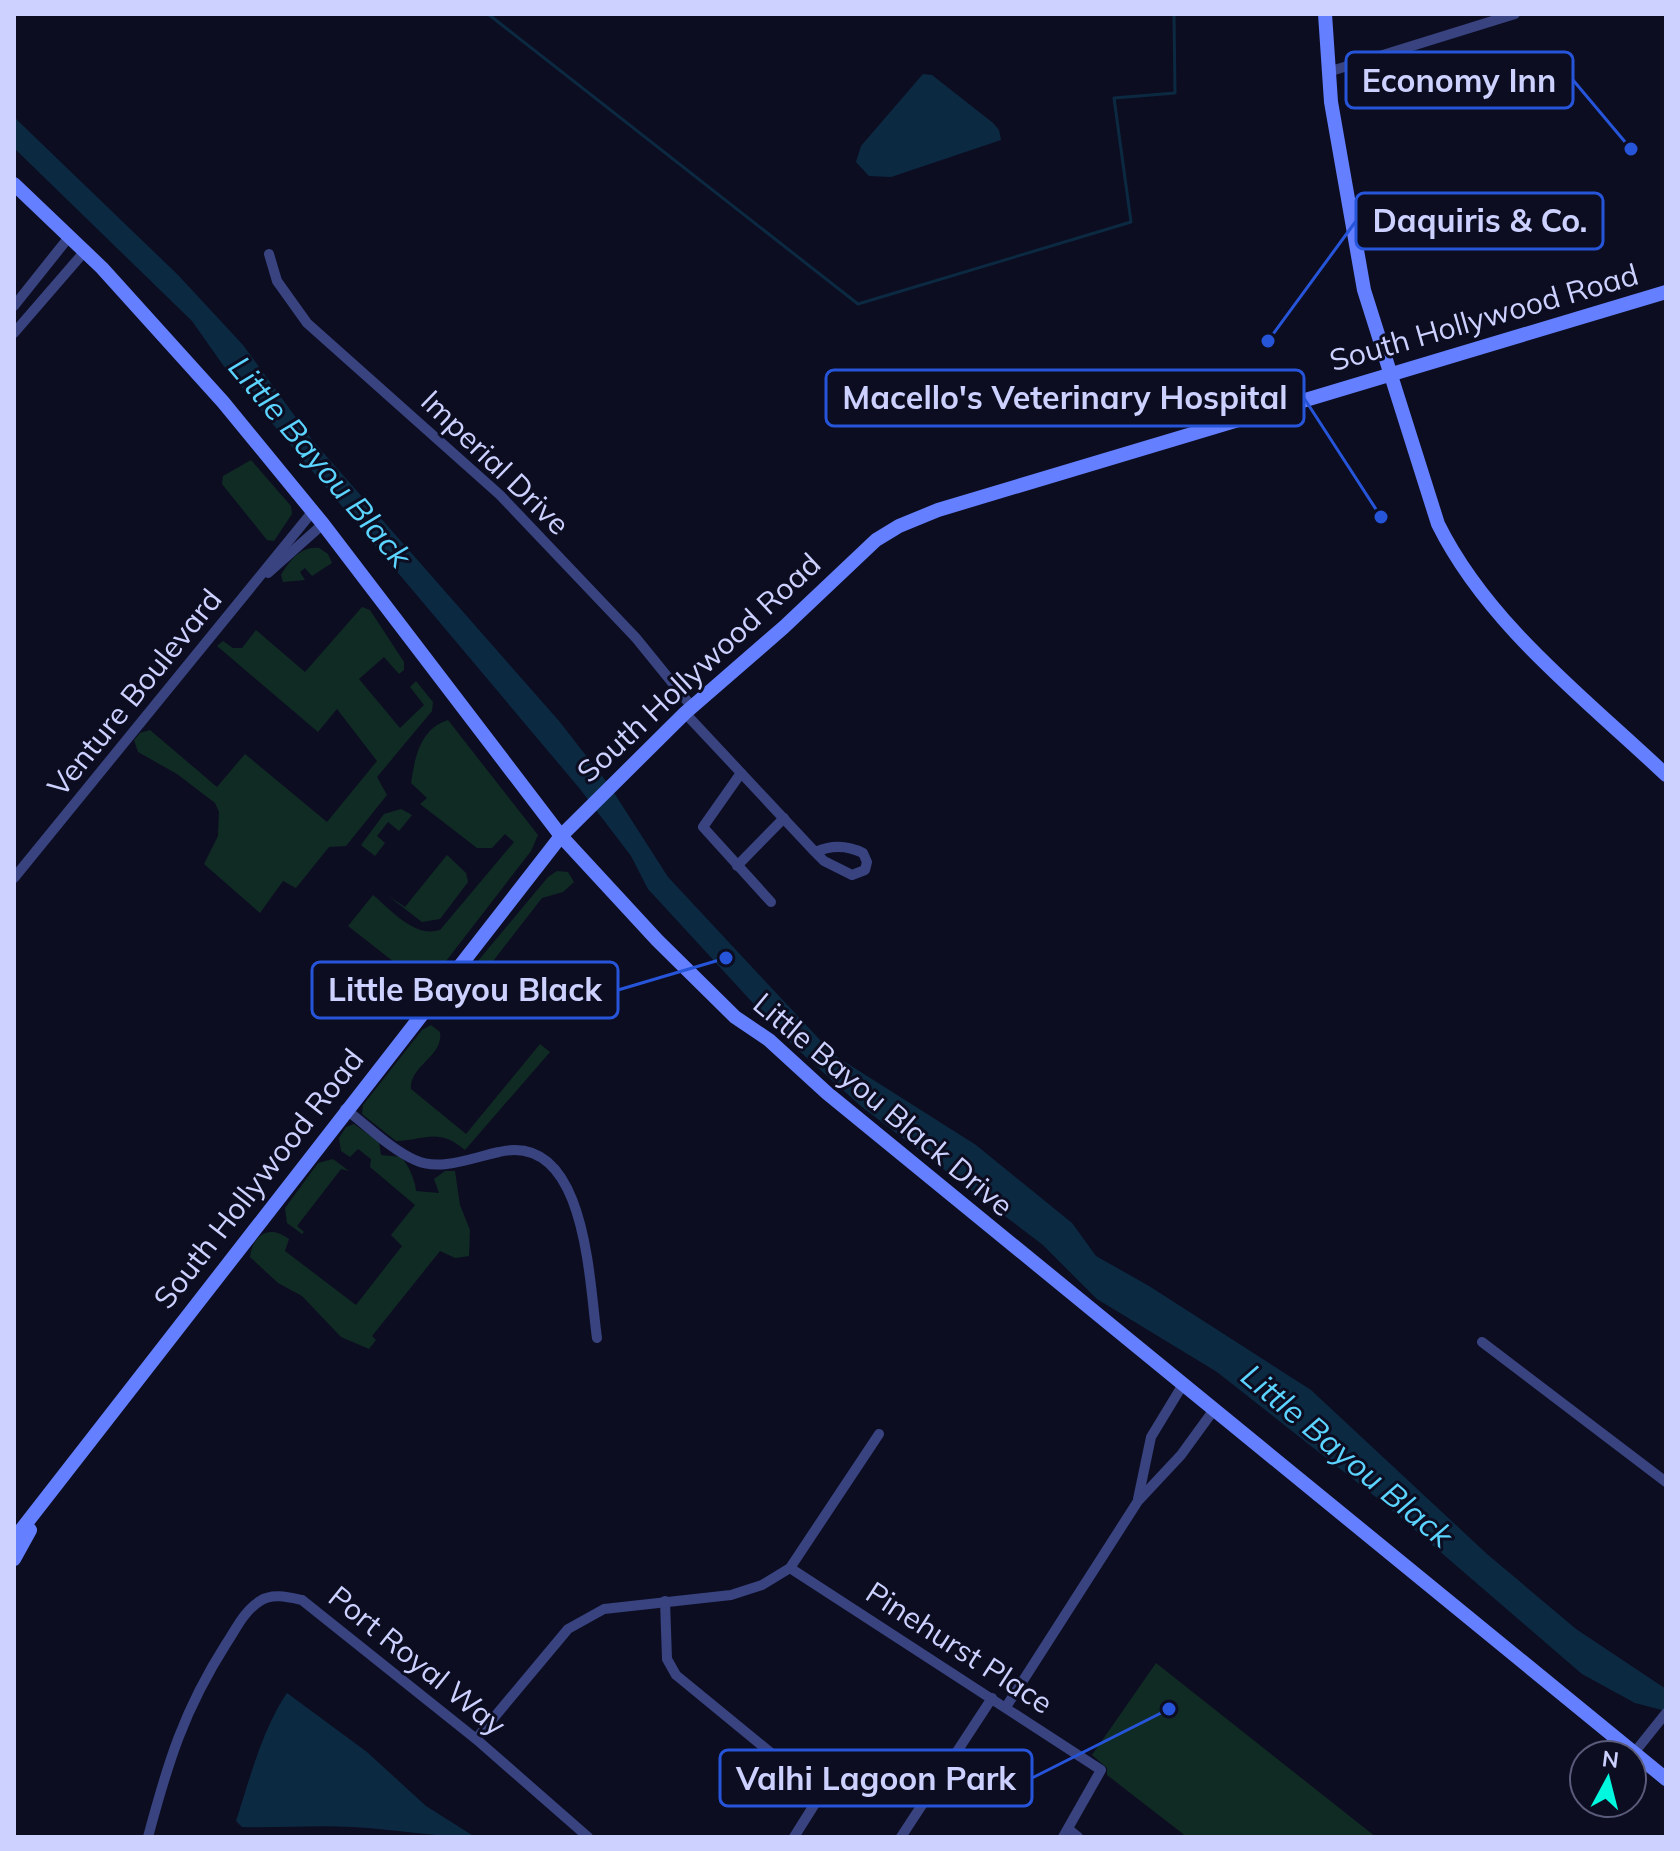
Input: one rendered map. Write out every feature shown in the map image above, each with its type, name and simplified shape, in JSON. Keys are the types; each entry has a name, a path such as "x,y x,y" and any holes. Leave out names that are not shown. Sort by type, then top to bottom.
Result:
{"main road":[{"path":"1325,14 1328,72 1364,290 1438,524 1454,556 1487,601 1666,775"},
{"name":"Little Bayou Black Drive","path":"14,184 85,251 223,402 313,511 561,836 735,1017 769,1040 827,1093 1182,1386 1617,1739"},
{"name":"South Hollywood Road","path":"14,1539 345,1109 561,836 688,710 764,646 876,540 899,526 938,510 1390,372 1666,292"},
{"name":"South Hollywood Road","path":"14,1559 51,1491"},
{"name":"Little Bayou Black Drive","path":"1648,1764 1666,1779"}],"street":[{"path":"1328,72 1515,14"},
{"path":"14,306 69,237"},
{"path":"14,333 85,251"},
{"name":"Imperial Drive","path":"269,254 277,281 307,323 430,429 500,495 636,638 688,710 741,773 815,852 824,861 852,875 865,870 867,862 863,853 851,847 826,847 815,852"},
{"name":"Venture Boulevard","path":"14,878 313,511"},
{"name":"Venture Boulevard","path":"263,576 323,524"},
{"path":"741,773 703,827 771,902"},
{"path":"737,866 784,818"},
{"path":"345,1109 415,1161 433,1164 514,1157 553,1166 575,1202 597,1338"},
{"path":"1482,1342 1666,1482"},
{"path":"1138,1501 1151,1437 1182,1386"},
{"path":"1006,1707 1138,1501 1181,1455 1213,1411"},
{"path":"476,1739 568,1629 604,1609 731,1595 762,1585 790,1568 879,1434"},
{"name":"Pinehurst Place","path":"790,1568 1101,1770 1065,1833"},
{"name":"Port Royal Way","path":"148,1837 170,1752 204,1679 246,1613 262,1599 283,1595 302,1600 476,1739 588,1837"},
{"path":"665,1601 667,1659 676,1675 821,1794 794,1837"},
{"path":"901,1837 992,1698"},
{"path":"1645,1739 1666,1713"},
{"path":"1065,1833 1078,1837"}],"green space":[{"path":"251,460 291,506 292,514 274,541 267,540 222,484 223,476"},
{"path":"319,548 328,554 332,563 312,576 305,568 300,572 305,580 283,582 281,575 297,555 307,549"},
{"path":"362,607 370,610 404,662 404,670 399,674 384,657 359,679 400,728 424,705 410,687 416,681 433,702 432,711 377,777 387,795 346,846 329,847 296,888 283,881 260,913 204,864 218,836 219,812 215,803 177,774 138,752 134,740 140,733 150,730 217,787 245,754 327,822 377,761 337,709 318,732 217,646 223,641 233,648 242,648 256,630 305,672"},
{"path":"448,720 538,835 531,851 426,987 348,926 373,895 412,926 421,930 440,930 514,842 505,834 492,848 477,848 420,804 427,798 411,783 420,745 431,730"},
{"path":"401,809 412,815 399,831 388,822 377,836 385,843 375,856 361,845 384,814"},
{"path":"447,855 466,873 468,882 440,919 422,922 387,895 405,907"},
{"path":"557,871 568,872 574,882 563,892 542,898 458,1006 451,1007 453,991 548,877"},
{"path":"431,1025 440,1032 440,1040 432,1055 415,1074 411,1089 466,1134 540,1044 550,1052 465,1150 447,1139 432,1136 396,1141 362,1114 363,1105 422,1030"},
{"path":"354,1124 379,1142 381,1155 403,1160 416,1191 439,1193 434,1179 445,1171 455,1171 460,1205 470,1230 469,1256 455,1258 440,1251 372,1336 376,1340 369,1349 341,1337 302,1296 278,1283 250,1257 259,1237 269,1232 282,1235 289,1239 285,1251 356,1305 402,1246 391,1235 415,1205 370,1167 371,1159 358,1149 350,1157 341,1151 339,1138 346,1127"},
{"path":"333,1159 349,1171 341,1169 297,1226 304,1232 302,1234 287,1223 285,1208 318,1163"},
{"path":"1156,1663 1376,1837 1187,1837 1107,1775 1107,1768 1092,1755"}],"water":[{"path":"923,74 932,75 993,123 999,130 1001,140 891,177 869,176 856,162 861,146"},
{"path":"14,117 178,275 243,345 313,441 559,721 609,785 668,877 834,1055 976,1145 1072,1223 1096,1256 1149,1286 1311,1390 1487,1554 1576,1629 1666,1689 1666,1711 1635,1703 1582,1674 1386,1505 1217,1372 1097,1299 1043,1245 862,1107 787,1040 648,889 631,856 580,789 223,365 192,321 14,148"},
{"path":"287,1693 367,1752 426,1806 475,1837 353,1827 242,1827 236,1821 252,1771 270,1723"}],"waterway":[{"path":"488,14 858,304 1131,222 1114,98 1175,93 1174,14"}],"place":[{"name":"Economy Inn","path":"1631,149"},
{"name":"Daquiris & Co.","path":"1268,341"},
{"name":"Macello's Veterinary Hospital","path":"1381,517"},
{"name":"Little Bayou Black","path":"726,958"},
{"name":"Valhi Lagoon Park","path":"1169,1709"}]}
